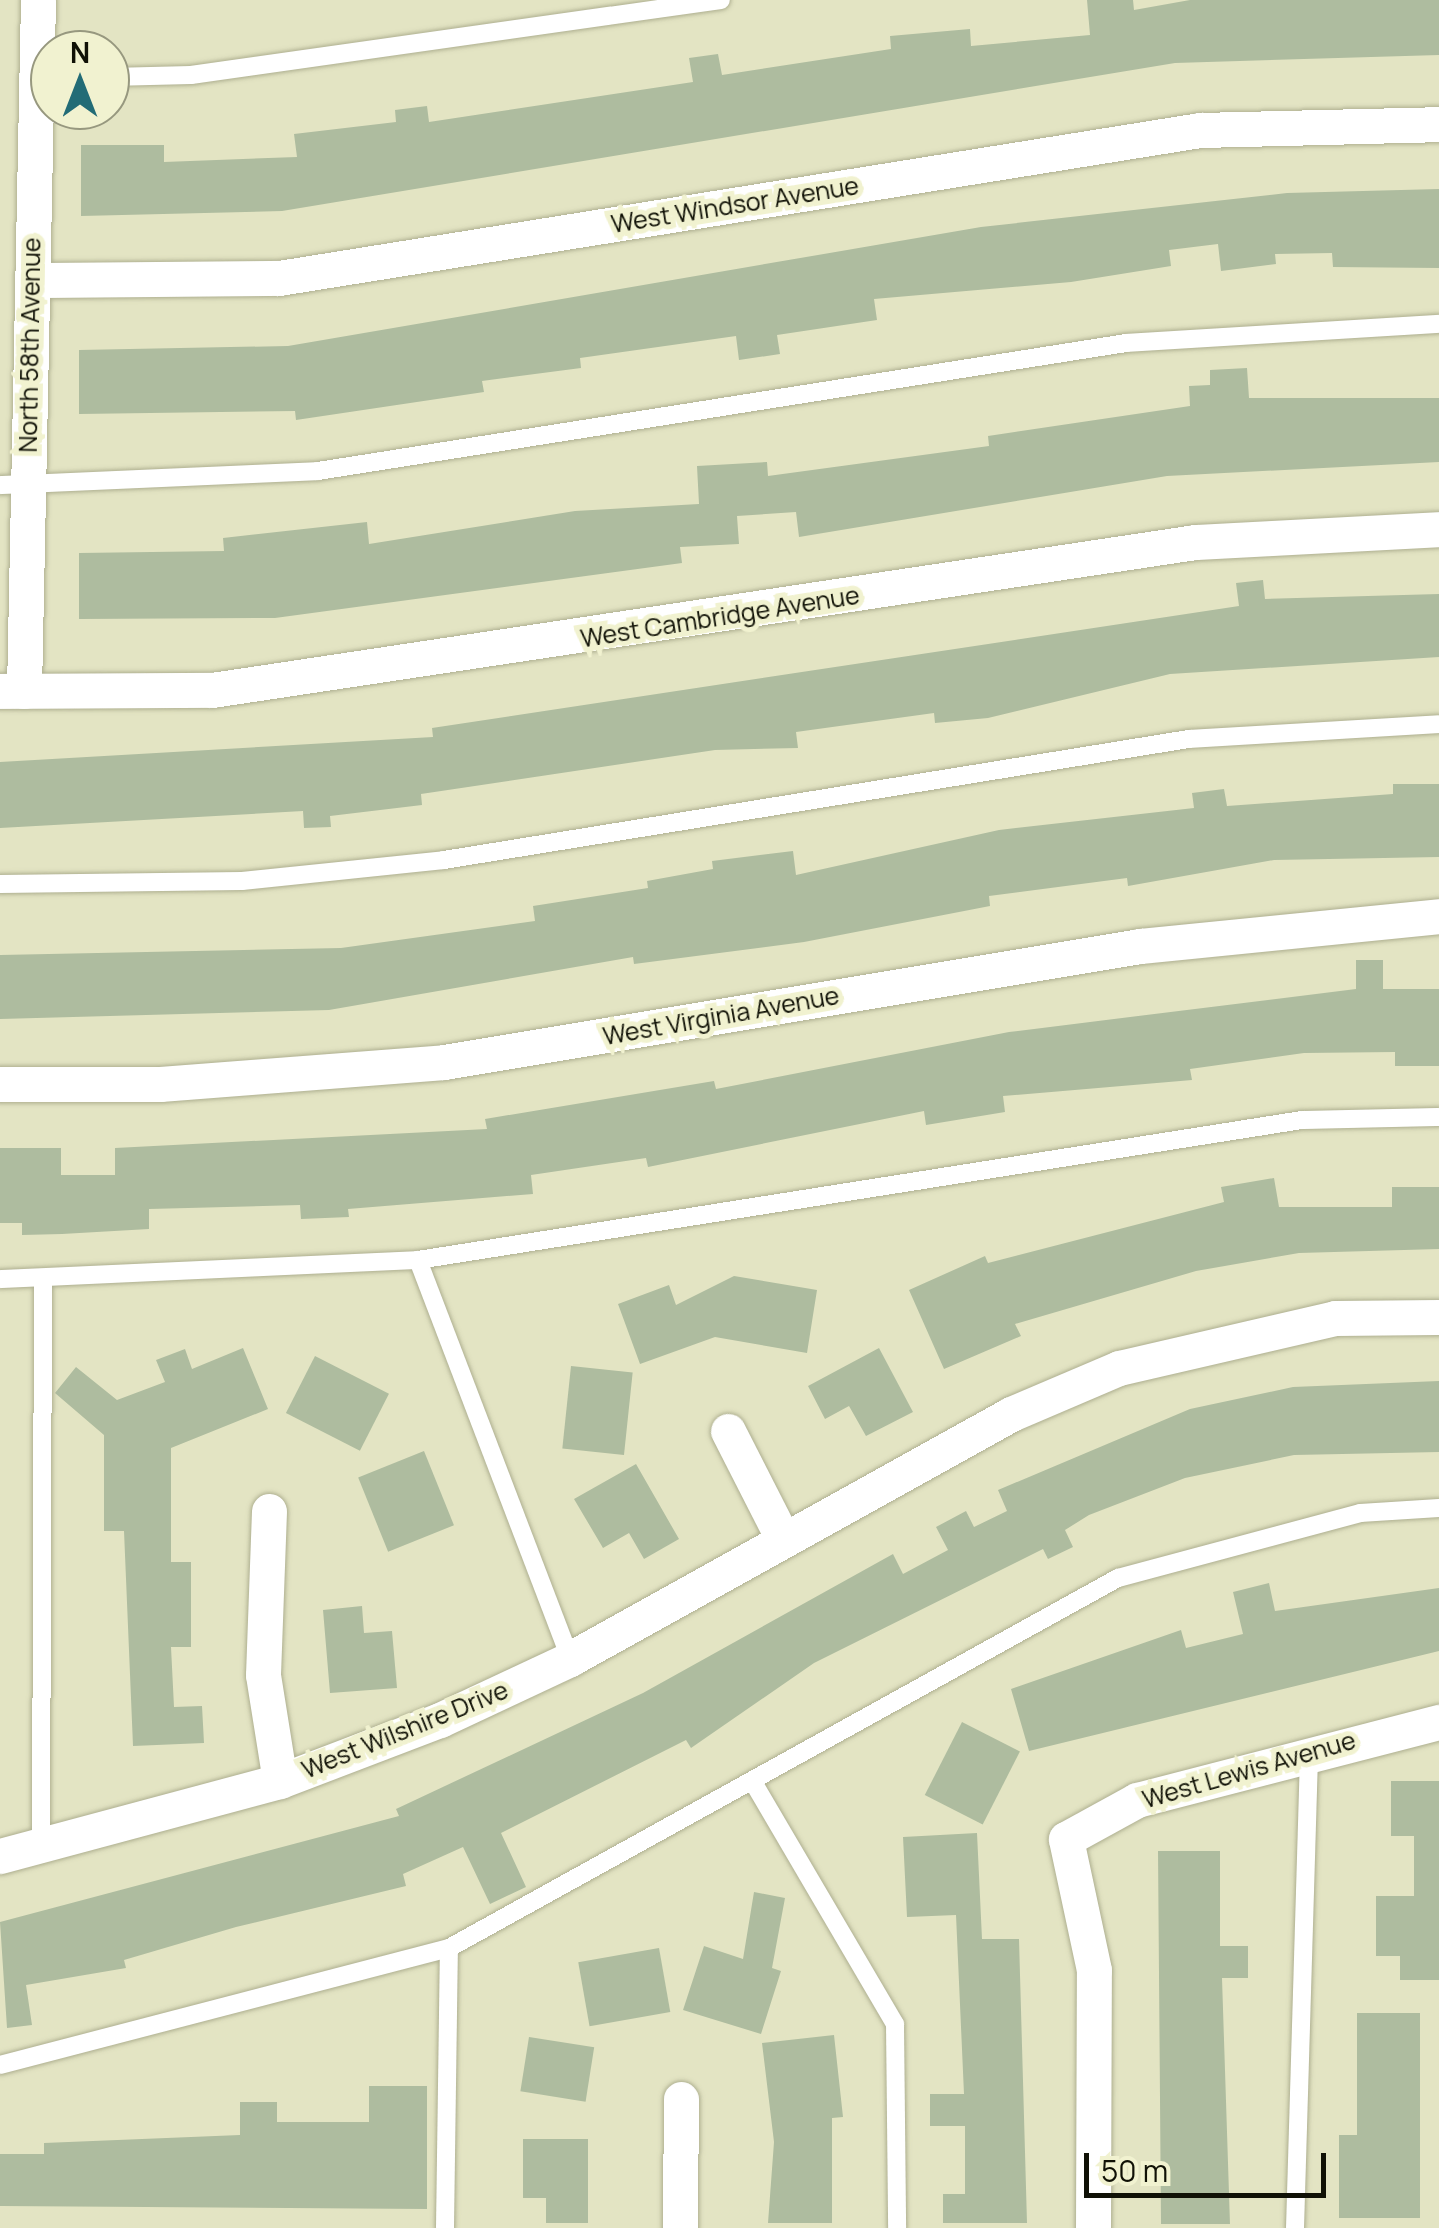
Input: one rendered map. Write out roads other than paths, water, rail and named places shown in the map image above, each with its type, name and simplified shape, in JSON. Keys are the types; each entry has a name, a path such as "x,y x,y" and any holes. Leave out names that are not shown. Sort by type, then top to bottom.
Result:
{"street":[{"name":"North 58th Avenue","path":"38,0 40,30"},
{"name":"West Windsor Avenue","path":"32,280 278,278 1200,130 1439,124"},
{"name":"North 58th Avenue","path":"12,691 14,485 41,130"},
{"name":"West Cambridge Avenue","path":"12,691 212,690 1195,542 1439,528"},
{"name":"West Virginia Avenue","path":"0,1084 160,1084 444,1062 1140,946 1439,916"},
{"name":"West Wilshire Drive","path":"0,1856 40,1850 280,1782 570,1659 1011,1414 1119,1368 1335,1318 1439,1317"},
{"path":"728,1431 783,1539"},
{"path":"269,1511 263,1674 280,1782"},
{"name":"West Lewis Avenue","path":"1093,2228 1094,1970 1066,1839 1137,1800 1308,1750 1439,1722"},
{"path":"680,2228 681,2099"}],"lane":[{"path":"130,76 191,75 720,0"},
{"path":"14,485 318,471 1145,340 1439,324"},
{"path":"0,884 242,881 444,860 1189,739 1439,724"},
{"path":"0,1279 418,1260 1302,1120 1439,1117"},
{"path":"418,1260 570,1659"},
{"path":"40,1850 43,1279"},
{"path":"0,2065 448,1948 1118,1578 1360,1513 1439,1508"},
{"path":"1295,2228 1308,1750"},
{"path":"753,1782 895,2024 897,2228"},
{"path":"445,2228 448,1948"}]}
